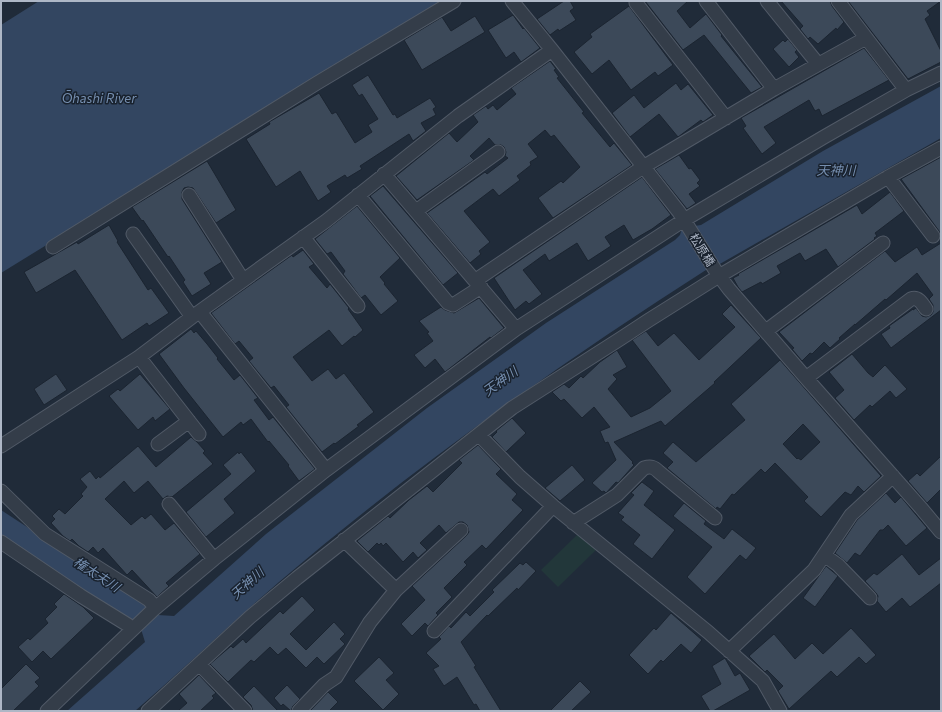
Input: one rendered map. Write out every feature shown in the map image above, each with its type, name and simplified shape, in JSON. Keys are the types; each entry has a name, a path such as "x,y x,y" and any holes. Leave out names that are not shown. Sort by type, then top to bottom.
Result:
{"street":[{"path":"53,247 317,83 454,1"},
{"name":"松原橋","path":"512,1 552,50 686,223 718,275 941,532"},
{"path":"706,1 774,89"},
{"path":"767,1 818,64"},
{"path":"838,1 906,90"},
{"path":"636,3 726,118"},
{"path":"358,196 448,303 453,305 478,284 643,167 774,89 866,38"},
{"path":"1,446 139,357 358,196 458,116 552,50"},
{"path":"47,711 154,608 326,470 516,329 824,137 906,90 941,73"},
{"path":"148,711 256,612 344,540 512,408 718,275 941,148"},
{"path":"416,211 498,152"},
{"path":"384,174 516,329"},
{"path":"888,177 933,236"},
{"path":"189,195 243,280"},
{"path":"133,234 196,314 326,470"},
{"path":"303,237 358,306"},
{"path":"766,331 883,243"},
{"path":"806,378 914,298 918,299 926,308"},
{"path":"139,357 199,434"},
{"path":"158,444 189,421"},
{"path":"479,434 520,477 552,506 660,593 763,681 780,711"},
{"path":"573,523 617,495 644,468 649,466 654,468 715,518"},
{"path":"729,651 814,570 852,515 893,476"},
{"path":"1,491 45,534 149,600 154,608"},
{"path":"169,504 214,560"},
{"path":"434,631 552,506"},
{"path":"299,711 324,685 336,677 370,622 396,590 461,530"},
{"path":"344,540 396,590"},
{"path":"1,542 81,596 134,628"},
{"path":"824,555 838,565 870,598"},
{"path":"199,664 245,711"}],"green space":[{"path":"578,534 596,550 558,587 541,570"}],"water":[{"name":"Ōhashi River","path":"39,1 443,1 1,273 1,25"},
{"name":"天神川","path":"941,86 941,138 718,265 709,268 598,341 488,418 435,457 330,539 279,582 135,711 67,711 145,642 141,629 1,538 1,510 148,606 147,609 158,615 174,616 266,534 427,408 546,323 675,240 680,235 682,228 701,225 823,151"}],"building":[{"path":"564,1 570,1 574,8 570,11 576,20 550,35 537,19"},
{"path":"645,1 688,1 677,11 690,28 706,14 722,35 721,36 762,87 751,93 704,35 683,50"},
{"path":"781,1 830,1 844,22 837,30 836,28 818,44 810,37 808,39 800,29 803,26"},
{"path":"848,1 941,1 927,11 930,15 925,19 941,51 941,62 908,79"},
{"path":"629,6 673,65 658,76 655,72 631,90 609,60 592,74 574,52 592,37 590,34"},
{"path":"513,15 540,48 521,62 514,52 506,58 488,30"},
{"path":"475,16 485,32 422,70 404,40 442,17 451,31"},
{"path":"788,39 797,50 795,52 799,57 789,67 773,49 783,40 785,42"},
{"path":"864,48 889,80 822,116 819,109 815,111 809,100 764,127 776,143 762,154 743,128 746,126 741,118"},
{"path":"550,61 556,69 554,70 559,77 557,78 584,112 582,113 610,147 614,143 632,165 553,218 538,198 561,181 563,183 580,167 554,135 551,137 545,130 528,144 538,157 530,162 531,165 517,176 520,180 499,196 493,189 464,211 490,242 479,251 481,254 470,263 427,213 485,172 487,174 508,158 505,156 506,152 504,147 501,145 495,145 489,138 470,156 474,160 417,200 396,176 449,133 457,142 478,122 473,115 486,106 488,109 493,105 497,110 516,94 511,88"},
{"path":"368,75 393,115 395,114 397,118 430,98 436,107 433,109 436,115 421,123 426,131 413,141 409,134 360,166 362,169 347,178 345,175 327,186 331,192 318,201 300,171 276,187 246,139 270,124 269,122 319,93 332,114 336,112 355,143 372,132 368,125 378,119 362,94 359,96 352,85"},
{"path":"676,83 681,90 688,84 713,115 703,122 701,120 678,137 659,114 630,137 612,113 634,95 644,108"},
{"path":"679,155 689,169 691,168 700,180 697,183 700,186 689,194 696,203 687,209 655,169"},
{"path":"941,157 941,240 939,231 901,179"},
{"path":"207,161 236,210 216,223 193,188 184,188 182,192 182,199 222,262 204,273 211,284 192,296 183,282 185,280 169,256 168,257 143,220 142,221 132,207"},
{"path":"642,177 671,215 652,229 633,240 624,225 605,237 611,246 588,261 577,243 549,261 545,254 523,270 542,294 529,304 526,301 515,310 494,278"},
{"path":"383,186 458,273 443,285 370,196"},
{"path":"890,192 904,211 875,233 877,236 874,238 875,239 838,267 826,249 805,261 800,253 777,266 781,273 762,284 761,282 742,292 738,287 733,278 739,275 738,274 857,205 862,214"},
{"path":"357,206 400,258 380,277 398,301 381,315 365,295 361,298 343,274 345,271 331,252 327,254 315,239"},
{"path":"109,225 118,241 117,242 148,290 151,288 169,313 149,326 147,323 122,340 75,270 36,293 24,272 77,242 78,244"},
{"path":"941,243 941,310 891,348 881,334 890,328 889,326 916,308 922,316 926,317 931,315 933,312 933,305 929,299 933,295 917,273 855,324 830,348 824,342 812,354 810,353 802,361 792,349 794,348 779,332 885,251 895,262 917,247 922,255"},
{"path":"303,250 314,264 309,267 327,288 330,284 349,308 348,309 363,330 342,346 329,330 293,357 312,381 328,369 336,379 344,373 374,412 357,425 359,426 322,452 286,407 289,405 274,386 271,388 249,361 253,358 239,341 235,344 211,313 292,255 293,257"},
{"path":"479,298 504,328 445,372 435,359 425,368 414,355 433,341 427,333 429,332 419,321 441,307 454,313"},
{"path":"731,305 761,338 714,382 715,383 665,426 661,421 614,442 633,462 632,463 634,465 618,483 616,482 606,493 604,491 602,492 592,483 616,460 608,442 605,443 600,431 610,427 594,407 582,418 564,399 561,401 552,392 564,384 569,388 581,376 583,378 600,362 617,350 627,367 613,375 617,379 608,389 631,417 650,408 671,391 632,340 646,331 658,346 674,333 699,360 735,327 722,314"},
{"path":"191,329 194,333 196,331 207,344 234,380 240,375 258,398 254,400 269,420 273,417 315,469 299,481 288,466 289,465 269,441 268,442 251,419 243,425 241,422 223,437 159,354"},
{"path":"852,354 873,377 885,365 907,389 896,398 890,391 872,407 870,405 854,420 835,398 844,390 829,372"},
{"path":"780,360 881,476 864,492 858,486 851,495 845,492 821,517 804,501 808,497 775,463 765,473 761,469 734,495 732,494 720,509 717,507 716,509 667,468 673,462 663,453 673,442 696,462 745,420 731,404","holes":["803,424 820,442 801,460 798,458 797,459 783,444"]},
{"path":"56,374 67,390 44,405 34,389"},
{"path":"140,374 170,409 155,421 153,417 138,430 109,396 118,389 120,391"},
{"path":"512,418 526,433 506,452 492,437 497,432 496,431"},
{"path":"191,437 205,451 203,453 213,464 172,497 167,496 163,499 148,481 134,493 124,481 105,499 131,525 142,516 145,519 151,514 165,530 174,523 200,554 166,583 169,586 157,597 132,570 127,575 103,548 98,553 93,547 88,552 72,539 70,541 63,536 51,523 55,519 52,516 59,509 65,514 83,496 81,494 87,487 80,479 90,471 96,479 99,476 100,478 138,446 156,467"},
{"path":"478,445 501,469 496,474 517,494 512,500 523,510 486,549 482,545 464,562 467,565 444,588 452,597 436,613 438,615 428,626 425,623 412,636 401,624 425,600 412,586 466,536 469,532 467,525 463,522 459,522 446,533 439,525 420,543 427,550 418,558 413,552 403,562 386,543 383,546 381,543 379,545 377,543 368,552 357,541 388,516 390,518 427,486 433,492 462,463 459,460"},
{"path":"238,452 239,454 241,452 256,471 224,499 235,513 206,537 186,512 231,474 223,465"},
{"path":"941,456 941,489 927,503 908,481 917,473 920,476"},
{"path":"572,465 585,480 560,501 545,488"},
{"path":"642,482 654,491 644,505 675,530 652,559 633,544 640,535 621,520 624,517 618,513 634,495 631,493"},
{"path":"886,493 895,503 901,497 927,528 906,546 888,525 883,530 880,530 860,556 855,553 847,563 835,553 857,520"},
{"path":"684,503 706,521 704,524 724,539 732,529 756,548 746,560 740,555 705,594 687,577 712,547 673,516"},
{"path":"902,554 919,575 941,558 941,583 910,607 902,598 886,612 877,601 878,596 876,593 865,581 874,573 877,575"},
{"path":"526,562 536,571 518,590 517,588 488,616 487,615 461,642 476,666 474,667 501,711 480,711 476,704 474,705 457,677 444,686 433,669 439,666 426,653 441,639 439,637 449,626 451,628 466,612 470,616 494,592 492,590 520,563 523,565"},
{"path":"826,566 838,576 815,607 803,598"},
{"path":"64,594 83,607 94,618 51,659 43,651 32,662 18,647 28,638 30,640 48,623 45,619 57,607 54,604"},
{"path":"302,596 315,610 290,634 306,650 334,622 345,634 340,639 345,644 324,664 317,657 306,668 286,648 278,655 270,647 254,662 251,660 228,682 210,664 231,646 233,648 243,639 246,643 280,611 283,614"},
{"path":"671,613 702,640 691,653 681,644 663,662 661,660 648,674 629,655 654,628 656,630"},
{"path":"851,628 876,655 866,664 859,657 837,677 831,671 789,709 778,691 783,686 767,670 765,672 749,656 774,634 795,659 812,643 823,654"},
{"path":"379,657 394,673 386,680 399,694 383,710 354,681"},
{"path":"725,658 735,676 740,673 750,690 713,711 710,711 701,696 721,684 712,666"},
{"path":"26,664 40,678 35,682 39,686 13,711 1,711 1,689"},
{"path":"199,675 216,693 212,696 214,698 200,711 178,711 187,703 179,694"},
{"path":"580,681 591,692 571,711 550,711"},
{"path":"287,685 300,699 293,706 291,711 283,704 281,706 274,698"},
{"path":"254,686 278,711 253,711 251,705 243,697"},
{"path":"328,692 338,702 329,711 310,711"}],"water label":[{"name":"権太夫川","path":"97,574"}]}
